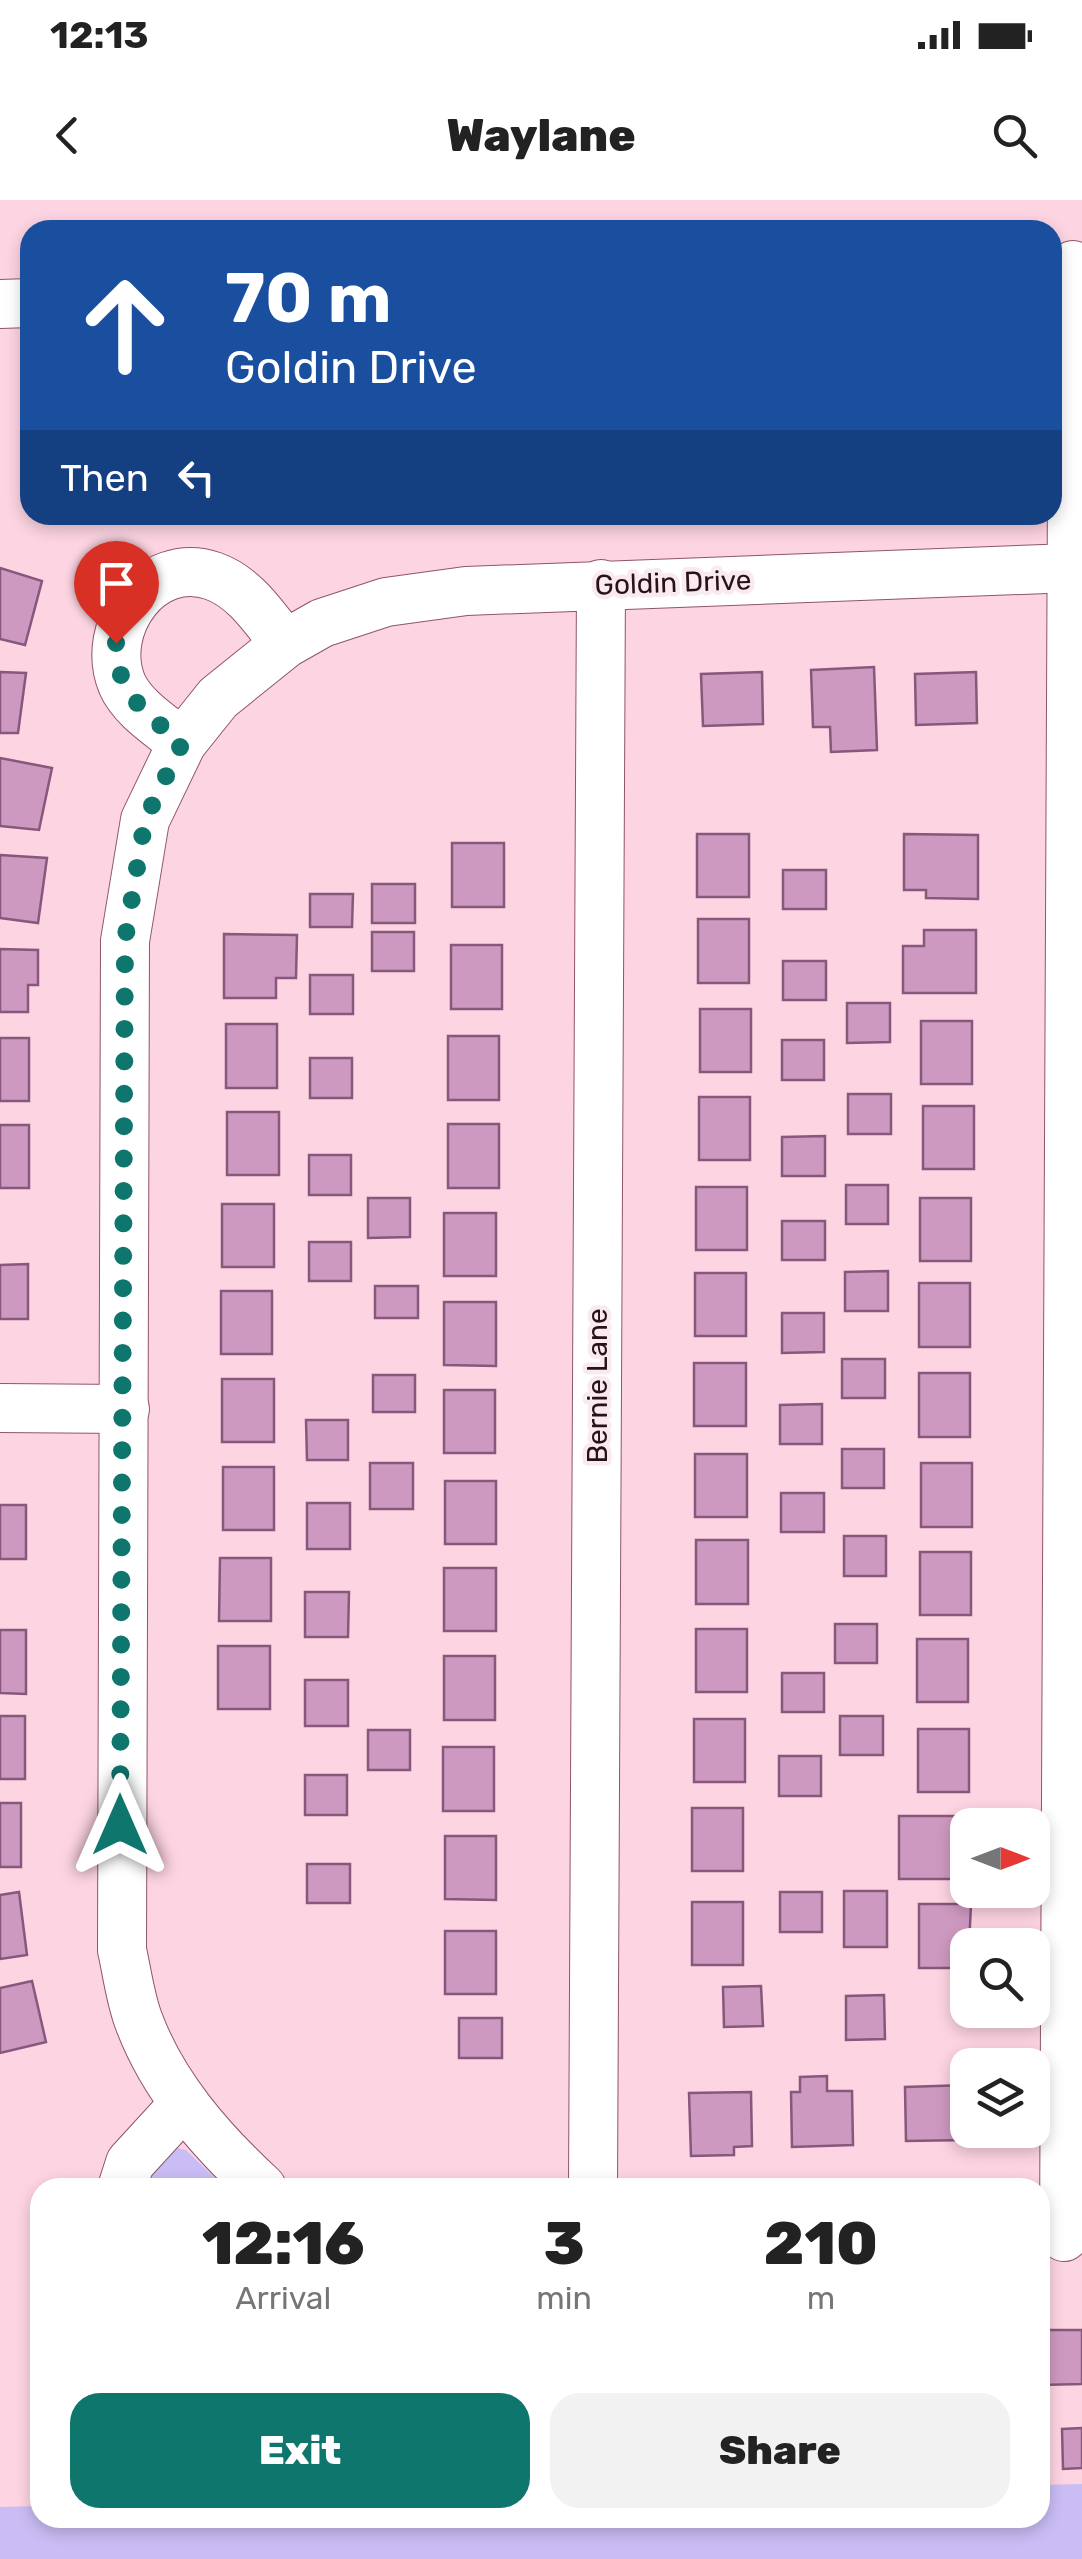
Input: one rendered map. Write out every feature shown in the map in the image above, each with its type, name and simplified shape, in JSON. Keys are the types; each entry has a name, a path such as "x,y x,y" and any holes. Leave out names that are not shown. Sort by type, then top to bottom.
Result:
{"street":[{"path":"1062,2237 1076,1035 1069,266"},
{"name":"Goldin Drive","path":"253,2178 184,2104 137,2017 122,1950 125,940 145,820 182,743 218,698 284,644 322,623 386,602 451,592 601,584 1072,568"},
{"path":"182,743 136,706 123,687 116,643 122,619 133,600 165,578 210,574 230,584 284,644"},
{"name":"Bernie Lane","path":"592,2178 601,584"},
{"path":"0,1408 125,1409"},
{"path":"125,2178 130,2164 184,2104"}],"shaded area":[{"path":"169,2150 186,2150 215,2178 150,2178"},
{"path":"1082,2484 1082,2559 0,2559 0,2507 30,2506 30,2528 1050,2528 1050,2485"}],"building":[{"path":"0,568 42,581 25,645 0,639"},
{"path":"874,667 877,750 831,752 830,727 813,727 811,670"},
{"path":"0,672 26,673 18,733 0,733"},
{"path":"762,672 763,724 703,726 701,674"},
{"path":"976,672 977,723 916,725 915,674"},
{"path":"0,758 52,768 39,830 0,826"},
{"path":"697,834 749,834 749,897 697,897"},
{"path":"904,834 978,835 978,899 926,898 926,890 904,890"},
{"path":"452,843 504,843 504,907 452,907"},
{"path":"0,855 47,858 38,923 0,918"},
{"path":"783,870 826,870 826,909 783,909"},
{"path":"372,884 415,884 415,923 372,923"},
{"path":"310,894 353,894 352,927 310,927"},
{"path":"698,919 749,919 749,983 698,983"},
{"path":"924,930 976,930 976,993 903,993 903,946 924,946"},
{"path":"372,932 414,932 414,971 372,971"},
{"path":"224,934 297,935 296,978 276,978 276,998 224,998"},
{"path":"451,945 502,945 502,1009 451,1009"},
{"path":"0,949 38,950 38,985 28,985 28,1012 0,1012"},
{"path":"783,961 826,961 826,1000 783,1000"},
{"path":"310,975 353,975 353,1014 310,1014"},
{"path":"847,1003 890,1003 890,1042 847,1043"},
{"path":"700,1009 751,1009 751,1072 700,1072"},
{"path":"921,1021 972,1021 972,1084 921,1084"},
{"path":"226,1024 277,1024 277,1088 226,1088"},
{"path":"448,1036 499,1036 499,1100 448,1100"},
{"path":"0,1038 29,1038 29,1101 0,1101"},
{"path":"782,1040 824,1040 824,1080 782,1080"},
{"path":"310,1058 352,1058 352,1098 310,1098"},
{"path":"848,1094 891,1094 891,1134 848,1134"},
{"path":"699,1097 750,1097 750,1160 699,1160"},
{"path":"923,1106 974,1106 974,1169 923,1169"},
{"path":"227,1112 279,1112 279,1175 227,1175"},
{"path":"448,1124 499,1124 499,1188 448,1188"},
{"path":"0,1125 29,1125 29,1188 0,1188"},
{"path":"825,1136 825,1176 782,1176 782,1137"},
{"path":"309,1155 351,1155 351,1195 309,1195"},
{"path":"846,1185 888,1185 888,1224 846,1224"},
{"path":"696,1187 747,1187 747,1250 696,1250"},
{"path":"368,1198 410,1198 410,1237 368,1238"},
{"path":"920,1198 971,1198 971,1261 920,1261"},
{"path":"222,1204 274,1204 274,1267 222,1267"},
{"path":"444,1213 496,1213 496,1276 444,1276"},
{"path":"782,1221 825,1221 825,1260 782,1260"},
{"path":"309,1242 351,1242 351,1281 309,1281"},
{"path":"28,1264 28,1319 0,1319 0,1265"},
{"path":"888,1271 888,1311 845,1311 845,1272"},
{"path":"695,1273 746,1273 746,1336 695,1336"},
{"path":"919,1283 970,1283 970,1347 919,1347"},
{"path":"375,1286 418,1286 418,1318 375,1318"},
{"path":"221,1291 272,1291 272,1354 221,1354"},
{"path":"444,1302 496,1302 496,1366 444,1365"},
{"path":"782,1313 824,1313 824,1352 782,1353"},
{"path":"842,1359 885,1359 885,1398 842,1398"},
{"path":"694,1363 746,1363 746,1426 694,1426"},
{"path":"919,1373 970,1373 970,1437 919,1437"},
{"path":"373,1375 415,1375 415,1412 373,1412"},
{"path":"222,1379 274,1379 274,1442 222,1442"},
{"path":"444,1390 495,1390 495,1453 444,1453"},
{"path":"822,1404 822,1444 780,1444 780,1405"},
{"path":"306,1420 348,1420 348,1460 307,1460"},
{"path":"842,1449 884,1449 884,1488 842,1488"},
{"path":"695,1454 747,1454 747,1517 695,1517"},
{"path":"370,1463 413,1463 413,1509 370,1509"},
{"path":"921,1463 972,1463 972,1527 921,1527"},
{"path":"223,1467 274,1467 274,1530 223,1530"},
{"path":"445,1481 496,1481 496,1544 445,1544"},
{"path":"781,1493 824,1493 824,1532 781,1532"},
{"path":"307,1503 350,1503 350,1549 307,1549"},
{"path":"0,1505 26,1505 26,1559 0,1559"},
{"path":"844,1536 886,1536 886,1576 844,1576"},
{"path":"696,1540 748,1540 748,1604 696,1604"},
{"path":"920,1552 971,1552 971,1615 920,1615"},
{"path":"220,1558 271,1558 271,1621 219,1621"},
{"path":"444,1568 496,1568 496,1631 444,1631"},
{"path":"305,1592 349,1592 348,1637 305,1637"},
{"path":"835,1624 877,1624 877,1663 835,1663"},
{"path":"696,1629 747,1629 747,1692 696,1692"},
{"path":"0,1630 26,1630 26,1694 0,1693"},
{"path":"917,1639 968,1639 968,1702 917,1702"},
{"path":"218,1646 270,1646 270,1709 218,1709"},
{"path":"444,1656 495,1656 495,1720 444,1720"},
{"path":"782,1673 824,1673 824,1712 782,1712"},
{"path":"305,1680 348,1680 348,1726 305,1726"},
{"path":"0,1716 25,1716 25,1779 0,1779"},
{"path":"840,1716 883,1716 883,1755 840,1755"},
{"path":"694,1719 745,1719 745,1782 694,1782"},
{"path":"918,1729 969,1729 969,1792 918,1792"},
{"path":"368,1730 410,1730 410,1770 368,1770"},
{"path":"443,1747 494,1747 494,1811 443,1811"},
{"path":"779,1756 821,1756 821,1796 779,1796"},
{"path":"305,1775 347,1775 347,1815 305,1815"},
{"path":"0,1803 21,1803 21,1867 0,1867"},
{"path":"692,1808 743,1808 743,1871 692,1871"},
{"path":"899,1816 950,1816 950,1879 899,1879"},
{"path":"445,1836 496,1836 496,1900 445,1899"},
{"path":"307,1864 350,1864 350,1903 307,1903"},
{"path":"844,1891 887,1891 887,1947 844,1947"},
{"path":"19,1892 27,1955 0,1959 0,1895"},
{"path":"780,1892 822,1892 822,1932 780,1932"},
{"path":"692,1902 743,1902 743,1965 692,1965"},
{"path":"919,1904 971,1908 970,1928 950,1928 950,1968 919,1968"},
{"path":"445,1931 496,1931 496,1994 445,1994"},
{"path":"32,1981 46,2042 0,2053 0,1988"},
{"path":"761,1986 763,2026 724,2027 723,1987"},
{"path":"884,1995 885,2039 846,2040 846,1996"},
{"path":"459,2018 502,2018 502,2058 459,2058"},
{"path":"827,2076 827,2091 852,2091 853,2145 792,2147 791,2092 800,2092 800,2077"},
{"path":"950,2086 950,2140 906,2141 905,2087"},
{"path":"751,2092 752,2146 734,2147 734,2155 691,2156 689,2093"},
{"path":"1050,2330 1082,2330 1082,2384 1050,2385"},
{"path":"1082,2428 1082,2468 1063,2469 1062,2429"}],"route":[{"path":"116,643 116,664 123,687 136,706 182,743 145,820 134,866 125,940 120,1825"}]}
